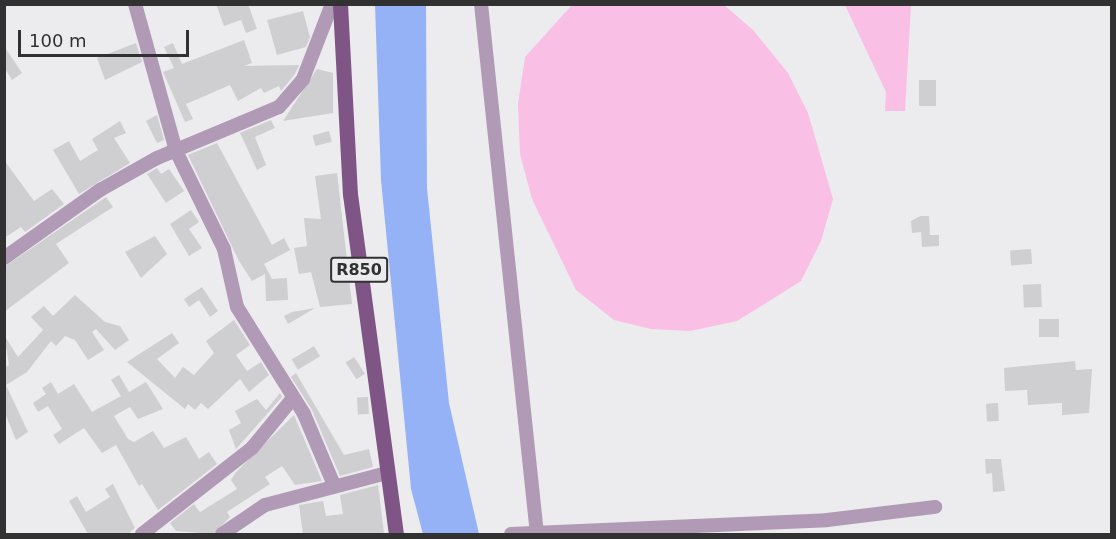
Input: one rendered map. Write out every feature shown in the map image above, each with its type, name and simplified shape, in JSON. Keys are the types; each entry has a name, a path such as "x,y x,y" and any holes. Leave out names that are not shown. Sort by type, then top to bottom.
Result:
{"main road":[{"name":"R850","path":"340,4 350,194 396,534"}],"street":[{"path":"135,4 176,151 224,249 237,307 293,398 334,485"},
{"path":"4,258 100,190 176,151 285,103 312,61 332,4"},
{"path":"481,4 480,34 537,532"},
{"path":"142,534 252,448 293,398"},
{"path":"222,534 254,509 334,485 387,473"},
{"path":"511,534 828,527 935,507"}],"shaded area":[{"path":"723,4 753,30 788,73 808,113 833,199 821,241 801,281 737,321 690,331 651,329 614,320 576,290 532,199 520,154 518,104 525,57 572,5"},
{"path":"845,5 911,5 905,111 885,111 886,92"}],"water":[{"path":"375,5 426,5 427,188 449,403 479,534 423,534 411,489 381,180"}],"building":[{"path":"216,4 248,4 257,29 246,33 241,20 224,26"},
{"path":"303,11 310,37 306,47 277,55 267,20"},
{"path":"244,40 252,63 244,66 299,65 295,74 281,91 279,86 264,93 261,88 238,101 230,85 186,104 193,119 185,122 163,72 174,68 164,47 173,43 182,64"},
{"path":"136,43 142,62 105,80 97,58"},
{"path":"4,46 22,73 12,80 4,67"},
{"path":"317,69 333,73 333,113 283,121"},
{"path":"919,80 936,80 936,106 919,106"},
{"path":"157,115 164,140 157,143 146,121"},
{"path":"271,120 275,128 255,137 266,165 257,170 240,133"},
{"path":"120,121 126,133 114,138 130,163 79,194 53,150 69,141 80,161 98,150 92,139"},
{"path":"329,131 332,142 315,146 313,135"},
{"path":"217,143 272,245 284,238 290,250 264,264 272,279 287,278 288,300 266,301 265,274 252,281 239,261 188,155"},
{"path":"4,160 34,201 52,189 64,204 25,232 21,227 4,238"},
{"path":"157,168 161,174 169,169 184,191 166,203 147,174"},
{"path":"337,173 352,304 320,307 311,272 299,274 294,248 307,246 304,218 321,219 315,176"},
{"path":"106,197 113,207 56,244 69,263 4,312 4,267"},
{"path":"191,210 199,222 189,229 202,248 189,256 170,224"},
{"path":"920,216 929,216 930,235 939,235 939,246 922,247 921,232 912,233 911,221"},
{"path":"155,236 167,254 141,278 125,252"},
{"path":"1031,249 1032,264 1011,265 1010,250"},
{"path":"1041,284 1042,307 1024,308 1023,285"},
{"path":"202,287 218,311 210,317 199,300 189,307 184,299"},
{"path":"75,295 105,322 120,326 129,340 115,350 96,329 92,332 104,350 88,360 75,340 65,336 56,346 51,341 27,372 6,385 28,432 16,440 4,411 4,368 9,365 4,335 18,357 43,330 31,317 44,306 53,316"},
{"path":"315,308 288,324 284,316 292,312"},
{"path":"1039,319 1059,319 1059,337 1039,337"},
{"path":"234,320 250,345 236,355 247,371 261,362 269,375 249,392 240,379 208,409 201,403 195,410 188,404 185,409 127,362 172,333 179,343 157,359 175,378 183,367 194,375 214,353 206,341"},
{"path":"314,346 320,356 298,370 292,359"},
{"path":"354,357 365,374 357,379 346,362"},
{"path":"1075,361 1076,370 1092,369 1089,413 1062,415 1062,403 1028,405 1027,390 1005,391 1004,368"},
{"path":"296,373 344,455 369,449 373,467 340,476 312,410 291,377"},
{"path":"119,375 129,392 146,382 163,409 138,419 130,407 114,416 128,439 134,442 153,431 164,448 186,437 199,459 209,452 217,464 158,510 142,484 139,486 116,445 102,453 84,428 59,444 53,435 62,429 48,406 38,412 33,403 46,394 42,388 51,382 58,394 74,384 92,412 121,396 111,380"},
{"path":"280,393 282,397 236,449 229,430 241,423 235,411 257,399 266,410"},
{"path":"368,397 369,414 358,415 357,398"},
{"path":"998,403 999,421 987,422 986,404"},
{"path":"294,415 322,481 295,485 282,466 265,477 270,484 227,512 230,517 213,534 176,531 170,523 194,504 200,512 237,489 231,480 236,472"},
{"path":"985,459 1001,459 1005,491 993,492 992,473 986,474"},
{"path":"113,484 135,528 128,534 88,534 69,501 77,496 86,512 110,497 105,489"},
{"path":"378,485 384,533 303,534 299,505 323,501 326,516 343,514 340,495"}]}
